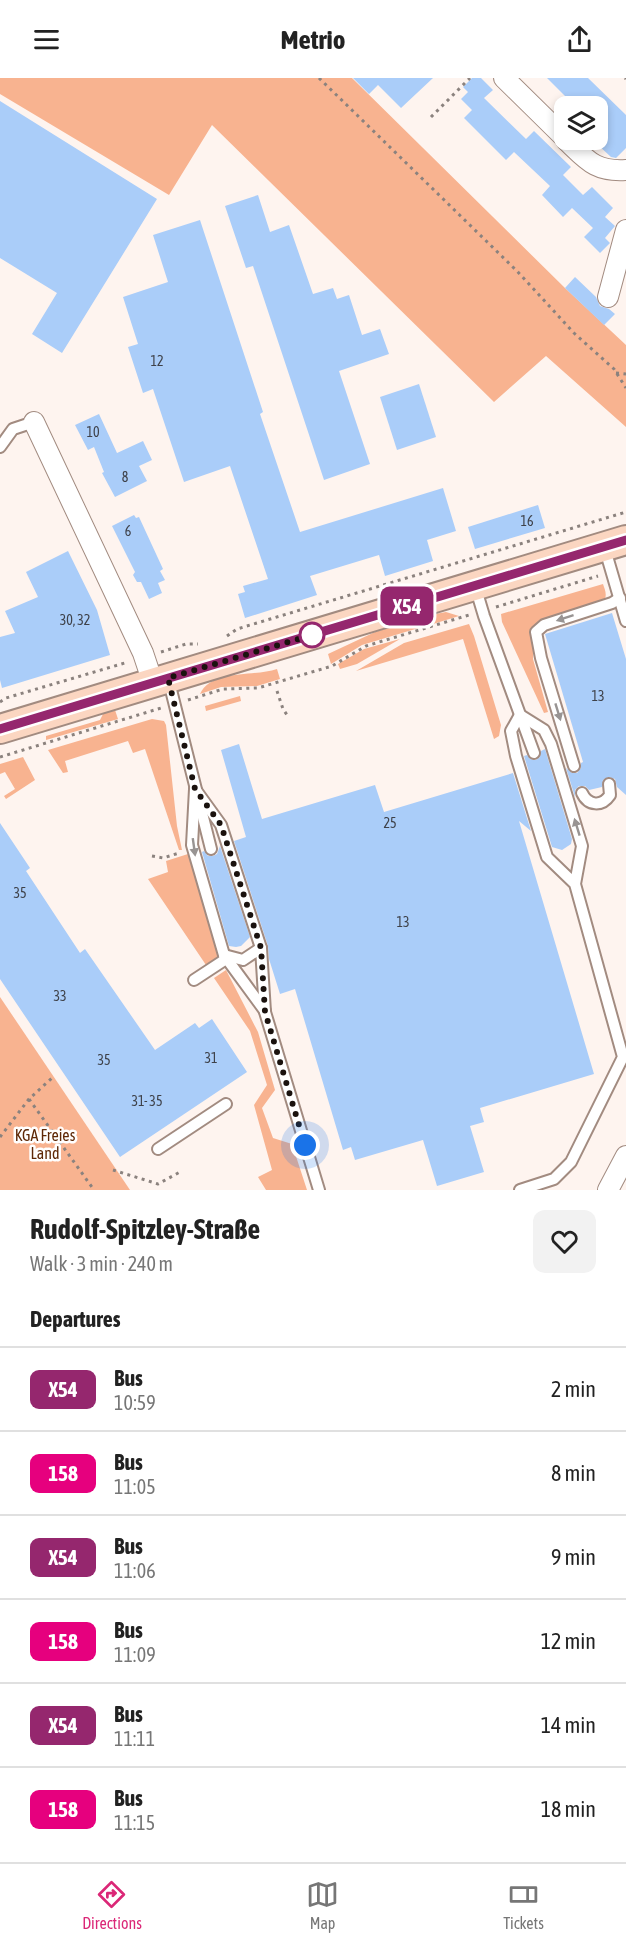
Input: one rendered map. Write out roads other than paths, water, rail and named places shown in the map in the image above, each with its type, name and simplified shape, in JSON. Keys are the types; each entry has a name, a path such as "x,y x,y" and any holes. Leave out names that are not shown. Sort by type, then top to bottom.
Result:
{"main road":[{"path":"0,729 475,585 614,560"}],"street":[{"path":"504,78 554,127"},
{"path":"578,150 597,167 616,171 626,170"},
{"path":"608,297 626,230"},
{"path":"34,422 155,682"},
{"path":"608,1190 626,1156"}],"lane":[{"path":"0,447 13,429 34,422"},
{"path":"614,560 626,585"},
{"path":"614,560 622,620"},
{"path":"475,585 534,753"},
{"path":"574,766 536,632 544,625 612,603 620,598"},
{"path":"155,682 195,789 211,849"},
{"path":"520,715 511,731 547,857 575,884"},
{"path":"520,715 544,730 551,744 582,846 575,884 623,1057 571,1162 554,1179 520,1190"},
{"path":"582,793 593,804 600,803 608,799 610,795 609,784"},
{"path":"195,789 193,849 225,957 265,1012"},
{"path":"195,789 221,825 261,948 265,1012 319,1190"},
{"path":"194,980 225,957 243,960 261,948"},
{"path":"158,1149 226,1104"}],"park label":[{"name":"KGA Freies Land","path":"45,1144"}]}
